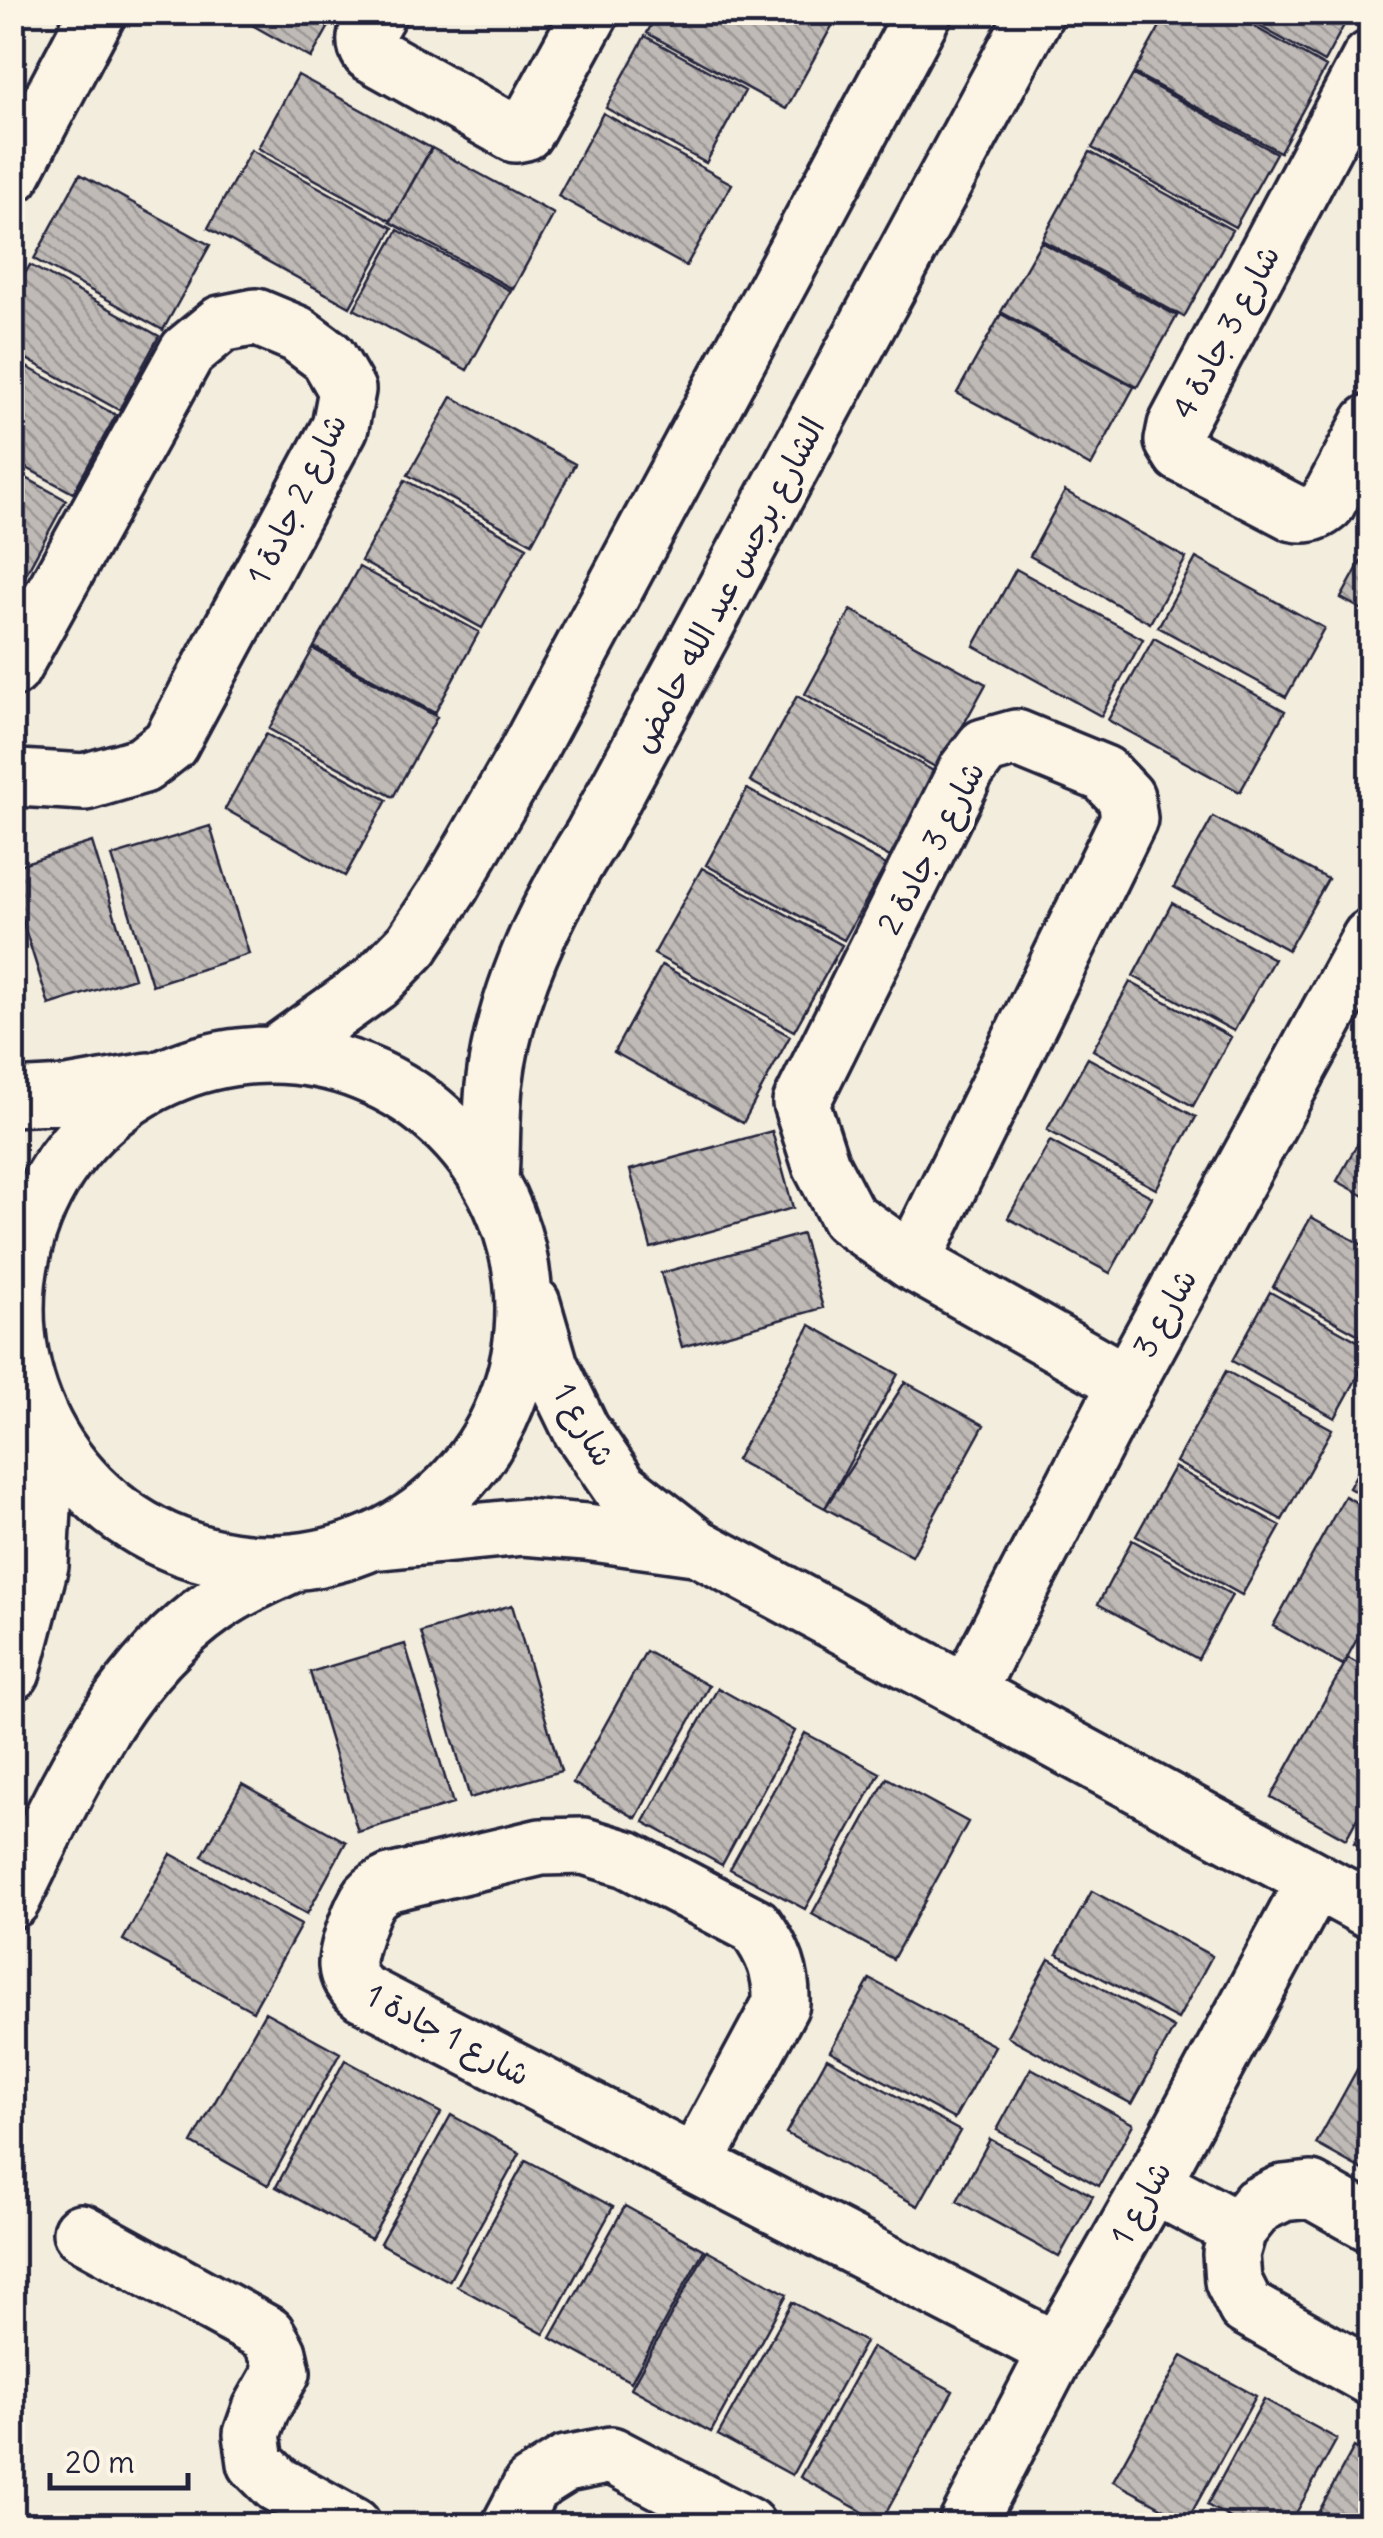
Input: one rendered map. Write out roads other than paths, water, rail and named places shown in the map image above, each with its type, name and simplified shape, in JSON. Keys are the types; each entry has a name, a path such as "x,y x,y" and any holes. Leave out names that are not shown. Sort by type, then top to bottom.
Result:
{"street":[{"path":"19,149 98,12"},
{"path":"378,12 365,35 364,44 370,53 515,134 525,132 592,12"},
{"path":"276,1054 376,982 412,945 451,886 924,12"},
{"name":"الشارع برجس عبد الله حامض","path":"490,1180 494,1084 511,1004 538,935 1036,12"},
{"name":"شارع 3 جادة 4","path":"1365,82 1176,426 1173,441 1181,454 1294,514 1303,515 1328,504 1370,422"},
{"name":"شارع 2 جادة 1","path":"12,668 187,352 220,324 256,316 297,334 328,357 347,390 340,427 170,744 143,765 85,782 12,776"},
{"name":"شارع 3 جادة 2","path":"912,1262 1128,819 1126,797 1104,774 1016,738 984,747 966,771 801,1103 821,1165 848,1218 912,1262 1127,1383"},
{"name":"شارع 3","path":"967,1692 1127,1383 1370,938"},
{"path":"12,1098 67,1095 161,1079 216,1060 276,1054 328,1060 377,1076 422,1103 460,1138 490,1180 510,1223 522,1268 524,1324 514,1379 492,1431 461,1477 420,1514 371,1542 334,1555 295,1562 236,1562 179,1547 126,1520 82,1481 46,1434 24,1379 14,1317 20,1261 38,1204 69,1153 110,1111 161,1079"},
{"name":"شارع 1","path":"522,1268 550,1366 581,1430 620,1487 697,1547 1370,1910"},
{"path":"12,1672 40,1565 46,1434"},
{"name":"شارع 1","path":"371,1542 523,1527 697,1547"},
{"path":"12,1900 89,1746 128,1688 171,1640 215,1605 295,1562"},
{"name":"شارع 1 جادة 1","path":"695,2164 780,2004 777,1962 756,1926 627,1858 584,1846 541,1848 390,1883 373,1894 364,1908 348,1956 347,1968 356,1987 695,2164 1057,2351"},
{"name":"شارع 1","path":"966,2526 1057,2351 1316,1880"},
{"path":"1152,2184 1238,2230"},
{"path":"1370,2223 1310,2190 1283,2193 1258,2205 1238,2230 1232,2254 1233,2281 1246,2306 1370,2377"},
{"path":"82,2232 267,2334 278,2353 282,2372 260,2410 252,2434 256,2463 277,2484 354,2526"},
{"path":"510,2526 531,2486 566,2464 610,2455 746,2526"}]}
